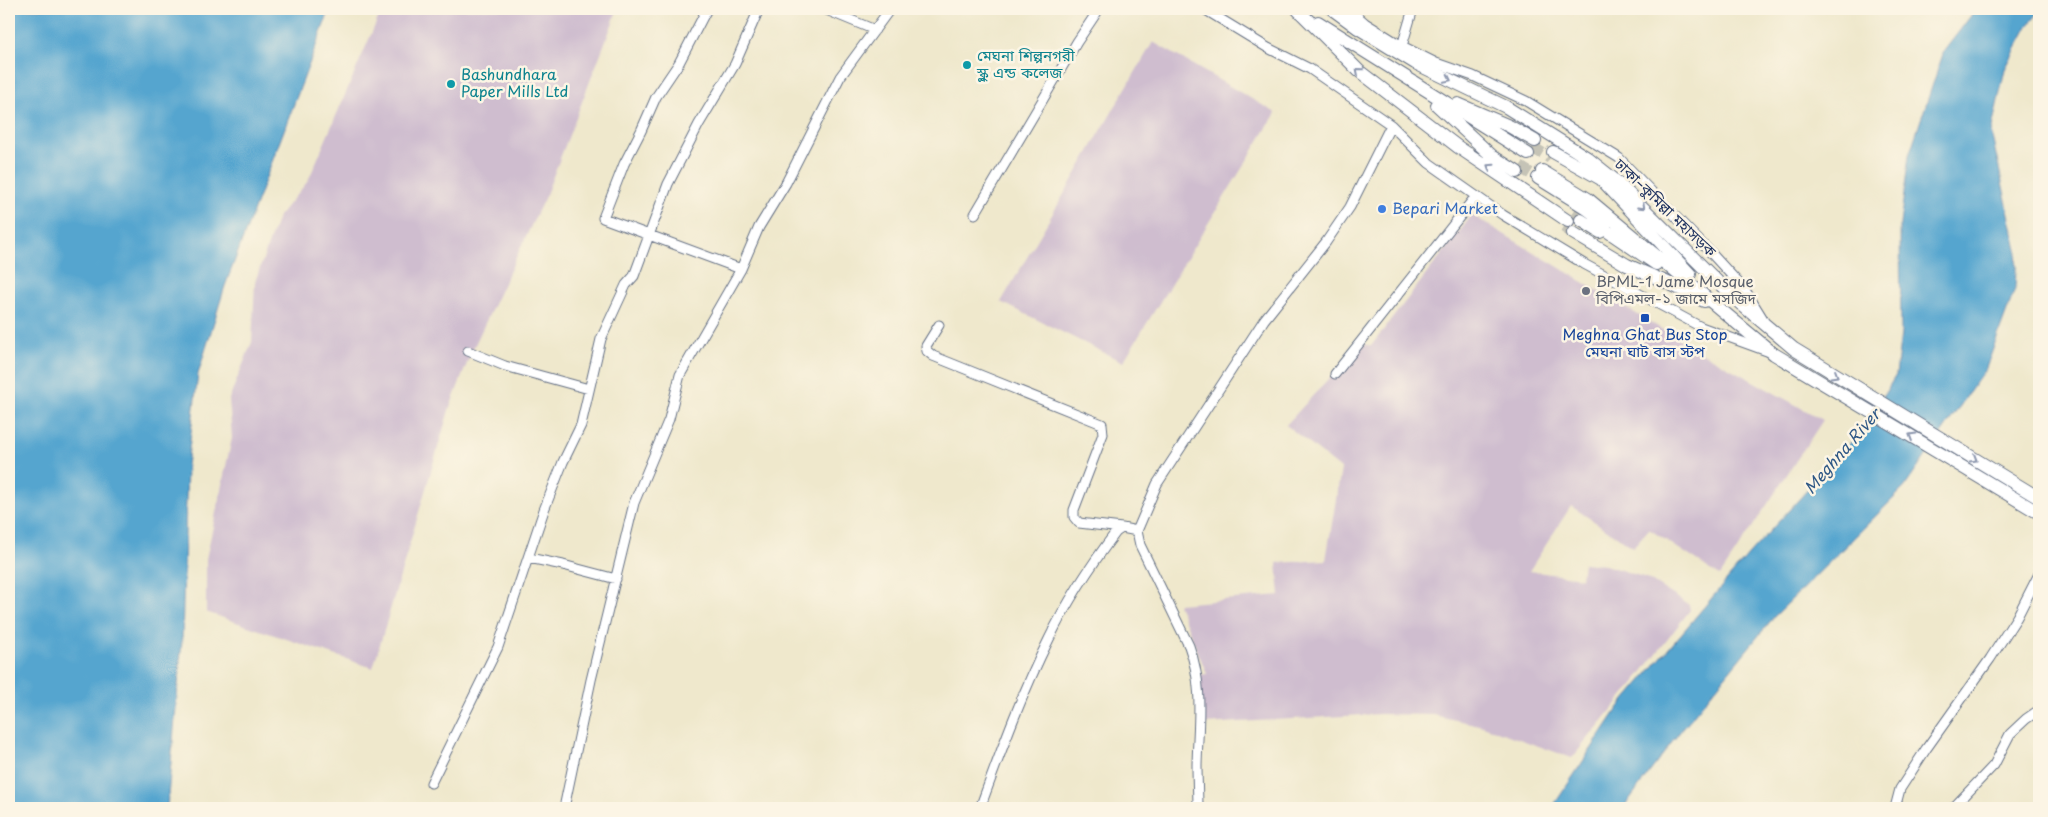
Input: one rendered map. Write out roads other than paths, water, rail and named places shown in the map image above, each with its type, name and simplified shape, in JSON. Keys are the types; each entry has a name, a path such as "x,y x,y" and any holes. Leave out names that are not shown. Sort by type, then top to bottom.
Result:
{"highway":[{"name":"ঢাকা–কুমিল্লা মহাসড়ক","path":"1298,9 1417,86 1526,157 1492,156 1417,86"},
{"name":"ঢাকা–কুমিল্লা মহাসড়ক","path":"1298,9 1358,71 1458,147 1542,171 1592,192 1774,354 1987,474 2039,498"},
{"name":"ঢাকা–কুমিল্লা মহাসড়ক","path":"1332,9 1358,28 1415,63 1506,107 1586,157 1616,181 1736,300 1794,349 1987,474 2039,513"},
{"name":"ঢাকা–কুমিল্লা মহাসড়ক","path":"1542,171 1572,223 1668,283 1726,313"},
{"name":"ঢাকা–কুমিল্লা মহাসড়ক","path":"1542,171 1580,212 1726,313"}],"street":[{"path":"707,9 679,63 656,97 624,164 604,218 741,269"},
{"path":"431,784 498,647 544,510 563,462 581,425 601,338 626,285 634,276 668,184 699,124 735,64 759,9"},
{"path":"824,9 875,30"},
{"path":"564,808 634,503 668,418 680,375 741,269 759,227 786,183 840,77 890,9"},
{"path":"975,214 1099,9"},
{"path":"1204,9 1268,48 1310,69 1391,125 1429,163 1503,214 1584,264 1701,326 1774,354"},
{"path":"1349,9 1365,23 1402,46 1436,63 1473,76 1526,102 1619,158 1686,226 1745,290 1770,330"},
{"path":"1402,46 1413,9"},
{"path":"1198,808 1197,766 1201,715 1197,669 1189,646 1140,545 1137,530 1157,484 1264,320 1326,242 1350,207 1391,125"},
{"path":"1335,374 1476,196"},
{"path":"939,325 926,346 927,351 933,356 1102,424 1103,434 1074,510 1074,517 1078,523 1137,530"},
{"path":"468,351 505,366 589,389"},
{"path":"980,808 1019,703 1050,637 1106,545 1116,532 1122,528"},
{"path":"529,558 616,579"},
{"path":"1895,808 1900,789 1926,749 1990,660 2017,617 2039,574"},
{"path":"1953,808 1994,765 2010,734 2039,710"}],"water":[{"path":"9,9 330,9 225,286 198,374 187,466 182,640 167,808 9,808"},
{"path":"1976,9 2039,9 2005,69 1991,132 2017,250 2015,289 1986,368 1904,488 1773,618 1679,733 1623,808 1552,808 1619,707 1750,553 1863,429 1896,375 1901,333 1900,224 1909,155 1944,51"}],"tunnel":[{"path":"1532,147 1550,158"},
{"path":"1520,167 1538,178"},
{"path":"1572,214 1581,220"},
{"path":"1564,227 1573,233"}],"place":[{"name":"মেঘনা শিল্পনগরী স্কুল এন্ড কলেজ","path":"967,65"},
{"name":"Bashundhara Paper Mills Ltd","path":"451,84"},
{"name":"Bepari Market","path":"1382,209"},
{"name":"BPML-1 Jame Mosque বিপিএমল-১ জামে মসজিদ","path":"1586,291"},
{"name":"Meghna Ghat Bus Stop মেঘনা ঘাট বাস স্টপ","path":"1645,318"}],"water label":[{"name":"Meghna River","path":"1842,451"}]}
